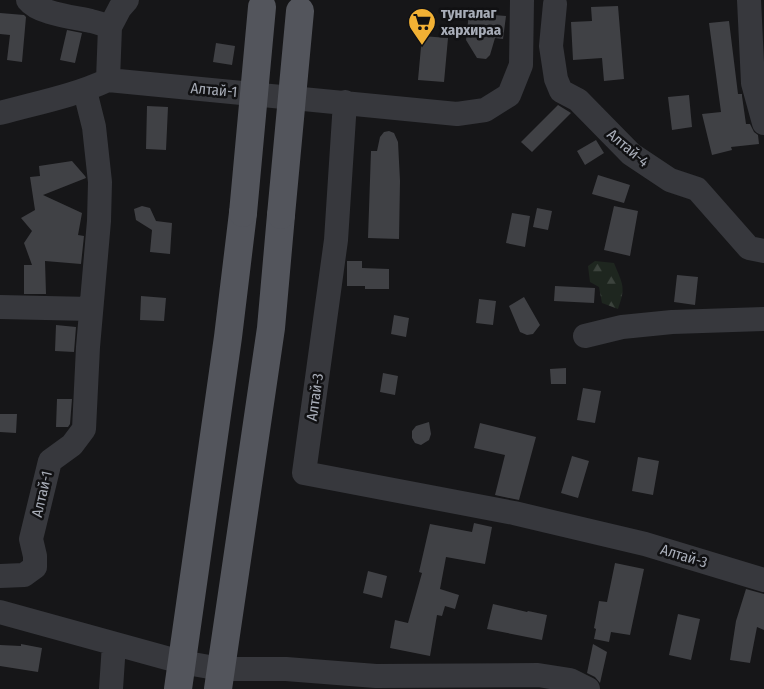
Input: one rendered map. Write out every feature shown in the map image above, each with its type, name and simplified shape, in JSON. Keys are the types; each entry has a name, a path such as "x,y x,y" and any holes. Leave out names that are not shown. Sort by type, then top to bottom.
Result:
{"main road":[{"path":"178,689 228,337 243,213 262,3"},
{"path":"219,679 271,328 300,5"}],"street":[{"path":"28,0 30,3 44,9 110,27"},
{"path":"0,113 63,95 85,91 108,80 110,27 126,0"},
{"path":"749,0 753,83 764,123"},
{"name":"Алтай-4","path":"522,7 563,2 551,46 556,79 562,91 578,100 631,154 670,180 697,189 749,248 764,251"},
{"path":"345,102 457,114 485,110 509,95 521,65 522,7"},
{"name":"Алтай-1","path":"108,80 345,102"},
{"name":"Алтай-1","path":"0,576 24,575 34,567 35,556 31,539 50,461 72,445 84,429 91,309 99,221 100,182 94,127 85,91"},
{"name":"Алтай-3","path":"345,102 336,240 304,473 514,513 644,544 764,580"},
{"path":"0,307 91,309"},
{"path":"585,336 630,326 672,322 764,319"},
{"path":"0,612 181,662 219,679 286,669 376,676 538,675 570,680 588,689"},
{"path":"111,689 114,644"}],"green space":[{"path":"595,261 614,263 620,276 623,291 618,309 602,303 599,287 590,282 588,266"}],"building":[{"path":"618,6 624,79 604,81 602,58 573,60 571,22 592,21 591,7"},
{"path":"0,13 24,15 26,17 22,62 7,60 10,35 0,34"},
{"path":"469,13 506,16 503,39 495,38 490,55 486,59 477,58 466,40"},
{"path":"729,21 738,94 742,94 746,124 750,124 758,135 759,144 731,147 732,150 712,155 702,114 721,112 709,23"},
{"path":"67,30 82,33 75,63 60,60"},
{"path":"422,36 448,38 444,82 418,80"},
{"path":"216,43 235,46 232,65 213,62"},
{"path":"689,95 692,127 672,130 668,97"},
{"path":"558,105 571,113 532,152 521,142"},
{"path":"147,106 168,107 166,150 146,149"},
{"path":"384,132 394,133 398,142 400,181 399,239 368,238 371,151 377,151 380,137"},
{"path":"596,140 604,153 585,165 577,151"},
{"path":"72,161 86,178 43,195 82,213 78,235 84,236 81,264 45,261 46,294 24,294 24,265 32,265 24,243 32,231 21,218 35,210 30,177 40,176 39,166"},
{"path":"598,175 630,185 624,203 592,194"},
{"path":"142,206 150,208 156,221 172,223 170,254 150,252 152,230 136,220 134,209"},
{"path":"614,206 638,211 630,256 604,250"},
{"path":"537,208 552,211 548,230 533,227"},
{"path":"512,213 530,216 525,247 506,243"},
{"path":"347,261 362,261 362,268 389,269 389,289 365,289 365,286 347,286"},
{"path":"677,275 698,277 695,305 674,302"},
{"path":"555,286 595,288 594,303 554,301"},
{"path":"141,296 166,298 164,321 140,320"},
{"path":"524,297 540,325 533,334 527,335 520,332 509,306"},
{"path":"479,299 496,301 493,325 476,323"},
{"path":"394,315 409,318 406,337 391,334"},
{"path":"56,325 76,327 74,352 55,351"},
{"path":"566,368 566,384 551,384 550,369"},
{"path":"383,373 398,376 395,395 380,392"},
{"path":"583,388 601,391 595,423 577,420"},
{"path":"57,399 72,399 70,424 68,427 56,427"},
{"path":"0,414 17,414 16,433 0,432"},
{"path":"429,422 431,434 429,440 421,445 415,443 412,438 412,431 416,426"},
{"path":"480,423 536,437 519,500 495,495 505,455 474,448"},
{"path":"572,456 589,461 578,498 561,493"},
{"path":"638,457 659,461 653,495 632,491"},
{"path":"474,523 492,527 485,564 446,557 440,589 459,595 455,609 445,606 442,616 437,615 430,656 390,648 395,620 408,623 422,573 419,572 430,524 472,532"},
{"path":"615,563 644,569 630,635 611,632 609,642 594,639 596,629 594,628 599,601 607,602"},
{"path":"368,571 387,576 382,598 363,593"},
{"path":"746,589 764,594 764,630 757,627 750,663 730,660 736,621"},
{"path":"493,604 547,615 542,640 487,629"},
{"path":"678,614 700,619 691,660 669,655"},
{"path":"21,644 42,648 38,672 0,666 0,645 21,646"},
{"path":"593,644 607,652 600,683 595,677 587,673"}],"place":[{"name":"тунгалаг хархираа","path":"422,46"}]}
